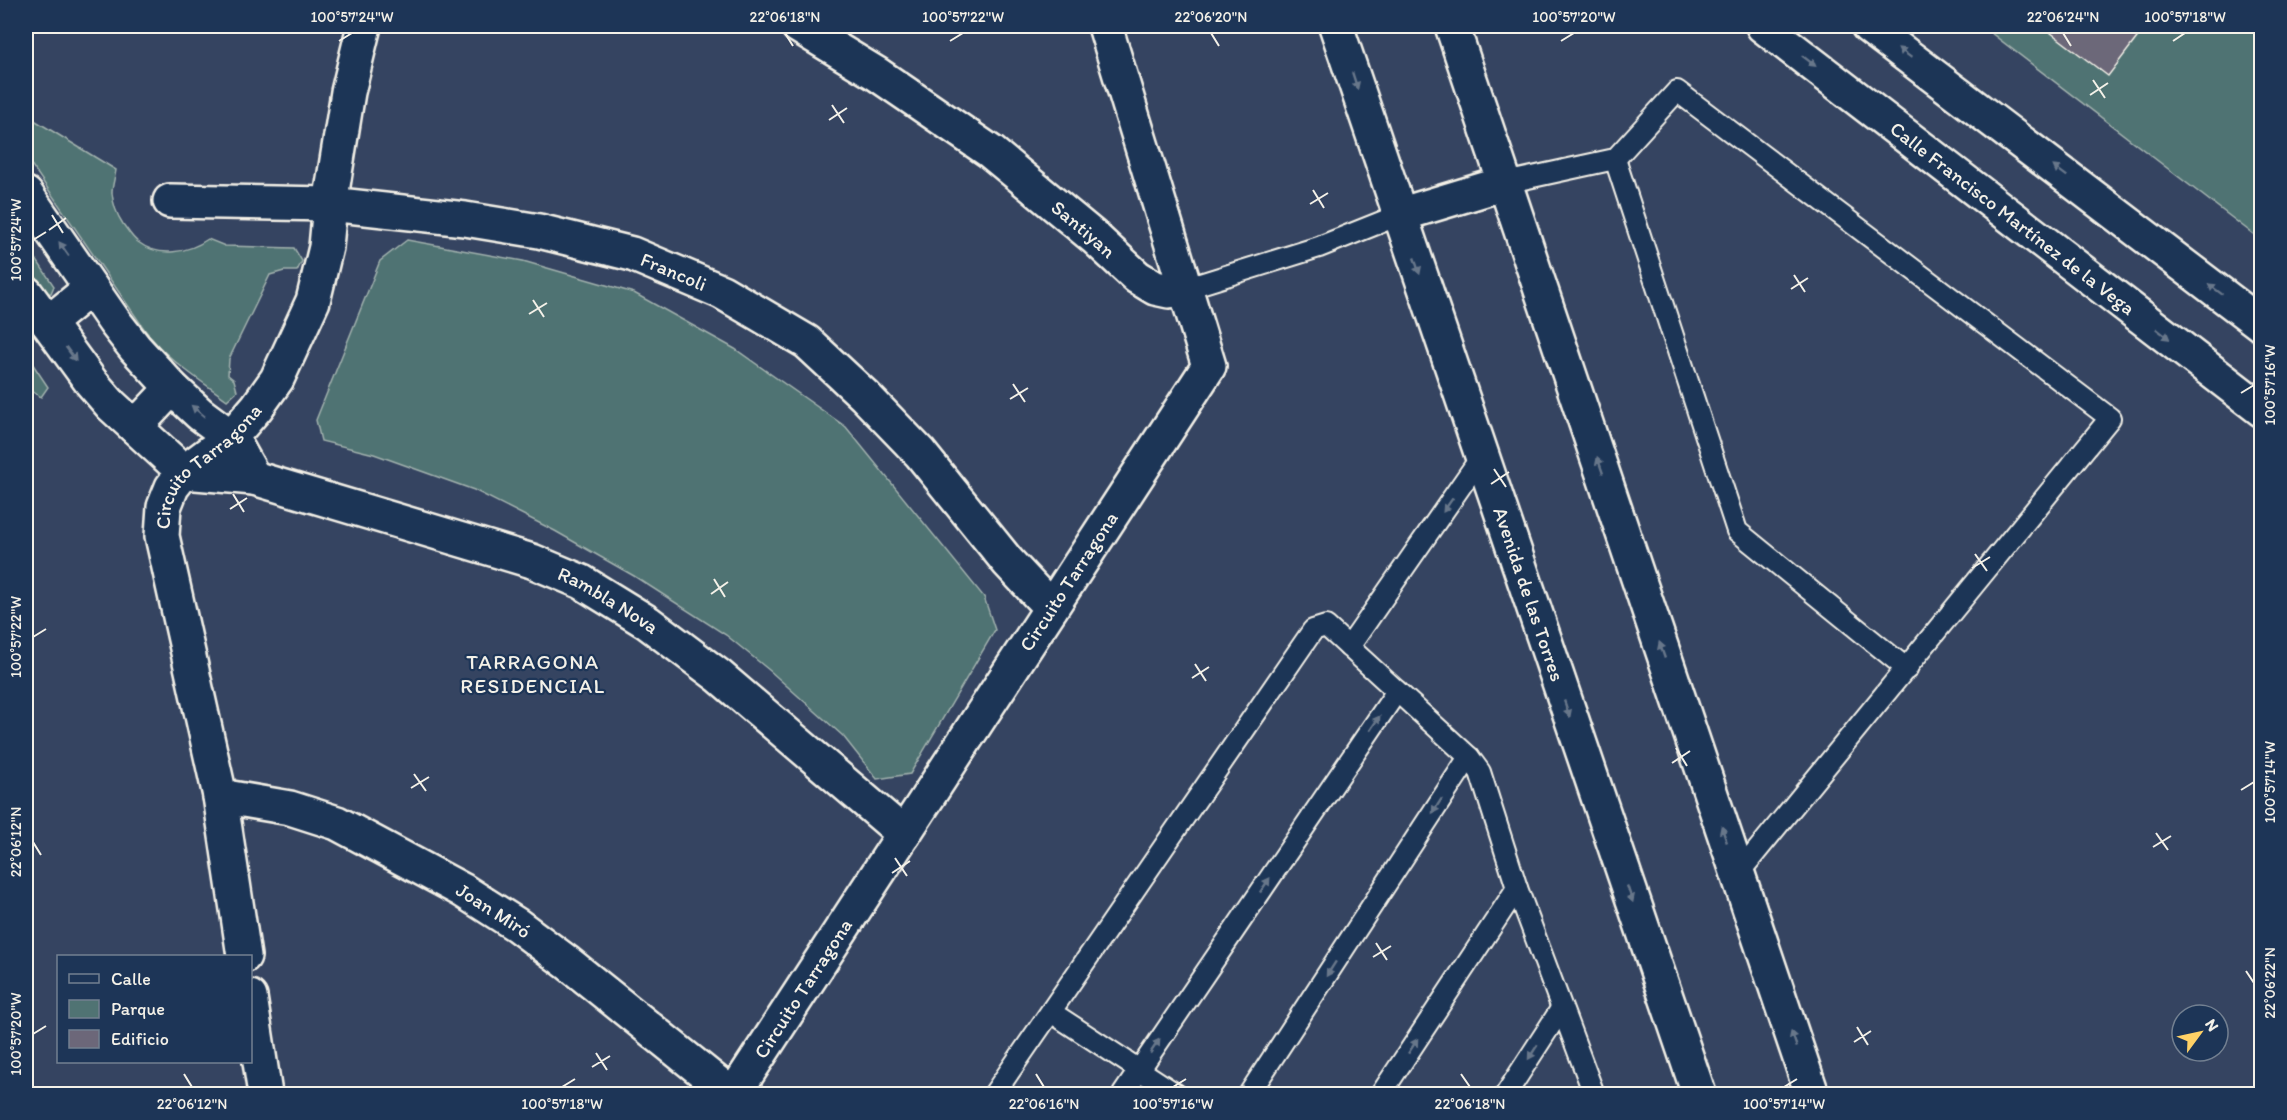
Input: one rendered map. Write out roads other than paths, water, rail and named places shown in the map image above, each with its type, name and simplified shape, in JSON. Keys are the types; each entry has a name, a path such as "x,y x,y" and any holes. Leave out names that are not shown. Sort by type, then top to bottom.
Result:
{"street":[{"name":"Circuito Tarragona","path":"244,955 220,796 162,536 164,507 172,487 184,472 231,437 257,407 277,379 313,301 326,248 330,204 348,92 364,26"},
{"name":"Santiyan","path":"798,26 877,74 992,152 1095,238 1137,277 1155,288 1169,291 1184,289"},
{"name":"Circuito Tarragona","path":"732,1095 1209,366 1105,26"},
{"name":"Avenida de las Torres","path":"1336,26 1699,1095"},
{"path":"1452,26 1812,1095"},
{"name":"Calle Francisco Martínez de la Vega","path":"1763,26 2262,410"},
{"path":"1868,26 2262,325"},
{"path":"1399,215 1505,183"},
{"path":"26,194 135,348 200,414 231,437 254,478"},
{"name":"Francoli","path":"170,201 330,204 465,219 539,231 632,254 722,292 807,342 866,396 920,453 1008,562 1051,608"},
{"path":"48,323 92,288"},
{"path":"26,292 91,382 184,472"},
{"path":"135,427 172,388"},
{"name":"Rambla Nova","path":"184,472 254,478 532,561 582,582 647,622 719,676 904,834"},
{"name":"Joan Miró","path":"220,796 290,808 337,823 462,890 517,925 568,963 732,1095"},
{"path":"252,1009 266,1095"}],"lane":[{"path":"1505,183 1615,159 1677,91 2110,418 1738,874"},
{"path":"1615,159 1737,531 1906,669"},
{"name":"Santiyan","path":"1184,289 1319,247 1399,215"},
{"path":"1349,646 1481,457"},
{"path":"994,1095 1313,630 1326,626 1469,757 1480,772 1517,888 1594,1095"},
{"path":"1123,1095 1397,691"},
{"path":"1249,1095 1469,757"},
{"path":"1381,1095 1517,888"},
{"path":"1506,1095 1561,1009"},
{"path":"1051,1012 1176,1095"}],"district":[{"name":"TARRAGONA RESIDENCIAL","path":"533,673"}]}
